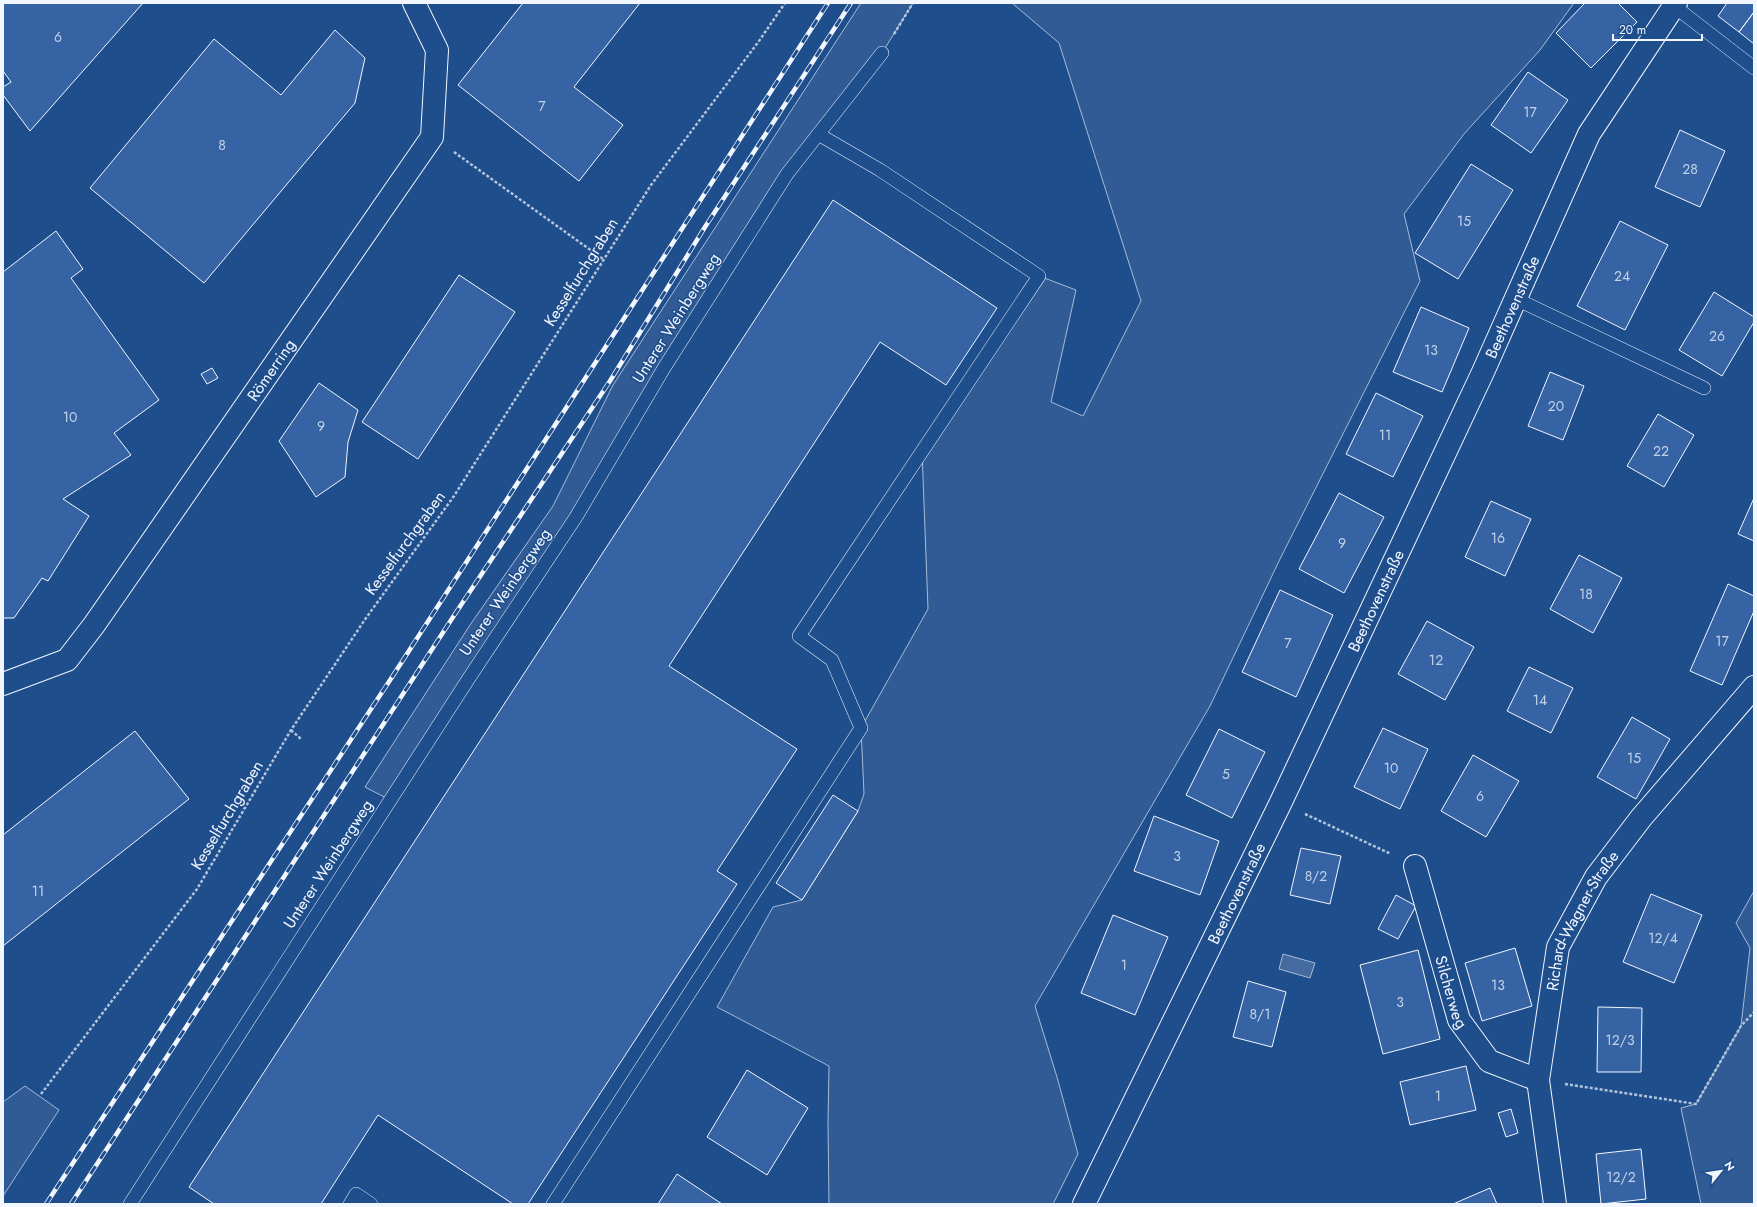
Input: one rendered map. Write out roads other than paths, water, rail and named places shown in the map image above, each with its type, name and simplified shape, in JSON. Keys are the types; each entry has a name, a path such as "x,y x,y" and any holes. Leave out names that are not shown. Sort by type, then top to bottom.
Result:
{"street":[{"name":"Römerring","path":"3,684 67,660 94,624 432,137 437,50 414,3"},
{"name":"Beethovenstraße","path":"1084,1204 1281,802 1483,372 1589,134 1675,5"},
{"name":"Richard-Wagner-Straße","path":"1555,1204 1538,1080 1558,947 1596,877 1641,818 1754,686"},
{"name":"Silcherweg","path":"1415,866 1459,1020 1489,1061 1538,1080"}],"lane":[{"path":"1675,5 1754,68"},
{"name":"Unterer Weinbergweg","path":"130,1204 469,678 576,517 664,368 787,174 882,53"},
{"path":"553,1204 861,728 832,660 799,636 1039,276 880,170 818,134"},
{"path":"1516,299 1704,388"},
{"path":"350,1204 356,1194 371,1204"}],"railway":[{"path":"46,1204 394,674 828,3"},
{"path":"71,1204 455,614 610,381 705,227 851,3"}]}
